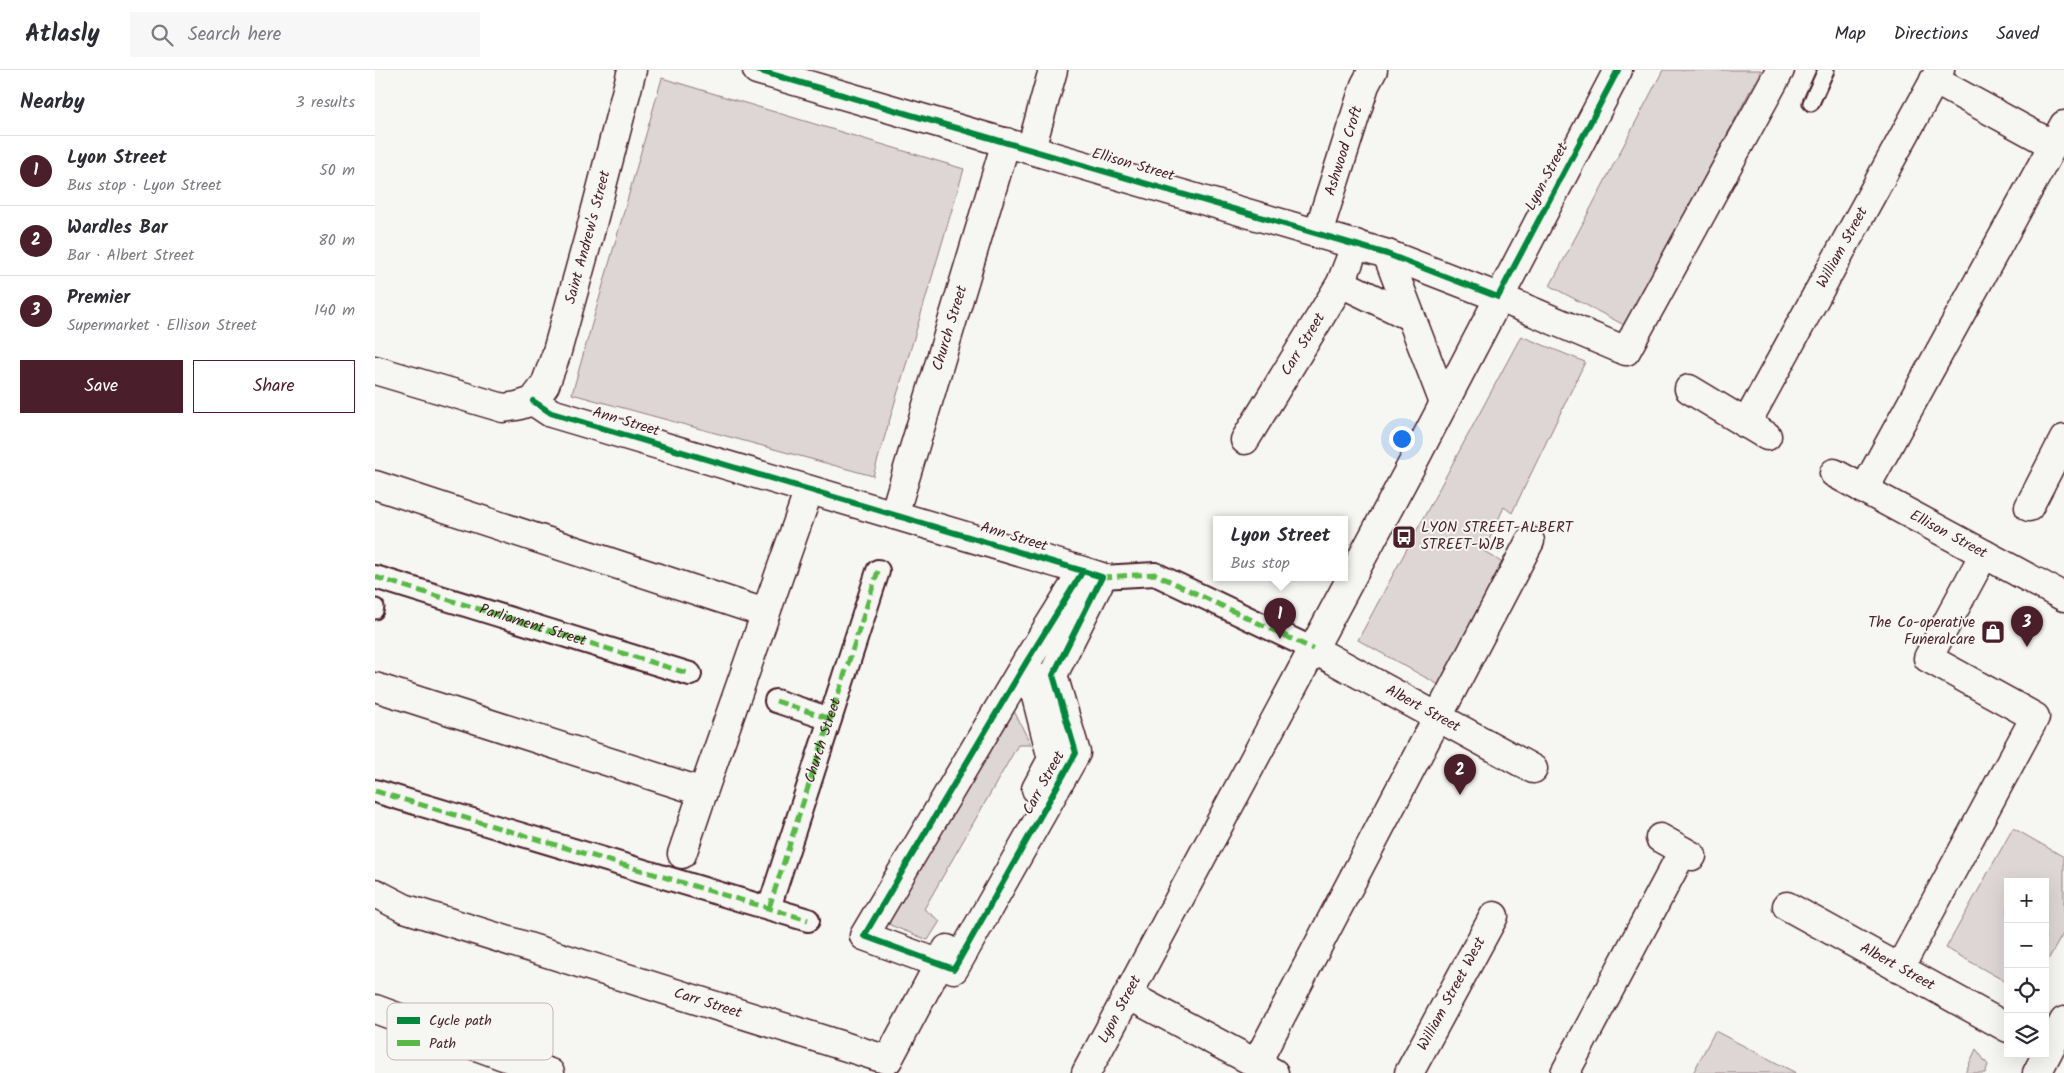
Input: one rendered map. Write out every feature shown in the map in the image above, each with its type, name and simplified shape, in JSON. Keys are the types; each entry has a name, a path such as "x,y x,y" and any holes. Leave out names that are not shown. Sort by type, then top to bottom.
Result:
{"street":[{"name":"Saint Andrew's Street","path":"533,401 545,385 556,355 633,70"},
{"name":"Ellison Street","path":"757,70 1387,254 1498,297 1626,351 1780,70"},
{"name":"Church Street","path":"893,514 1018,145 1053,70"},
{"name":"Ashwood Croft","path":"1318,233 1365,85 1373,70"},
{"name":"Lyon Street","path":"1086,1073 1444,403 1618,70"},
{"path":"1864,490 2059,135 1937,75"},
{"name":"William Street","path":"1689,389 1757,430 1937,75"},
{"name":"Carr Street","path":"1245,440 1341,283 1355,244"},
{"path":"1387,254 1409,316 1444,403"},
{"path":"1341,283 1409,316"},
{"path":"375,370 503,408 533,401"},
{"name":"Ann Street","path":"533,401 551,413 1092,574"},
{"path":"2029,506 2064,439"},
{"name":"Ellison Street","path":"1834,473 2064,597"},
{"path":"375,485 765,613"},
{"path":"682,854 809,490"},
{"path":"1128,995 1265,1068 1437,717 1530,541"},
{"path":"1899,969 2035,717 1928,658 1984,554"},
{"name":"Church Street","path":"769,908 877,571"},
{"path":"1027,661 1052,759 939,965 863,936 1027,661 1092,574 1155,574 1313,649"},
{"name":"Carr Street","path":"375,893 404,908 888,1060 939,965 954,969 959,962 1076,753 1053,675 1092,574"},
{"name":"Parliament Street","path":"375,578 690,674"},
{"name":"Albert Street","path":"1313,649 1533,769"},
{"path":"375,687 703,792"},
{"path":"776,701 830,719"},
{"path":"375,791 808,920"},
{"path":"1565,1073 1688,853 1660,838"},
{"name":"Albert Street","path":"1787,906 2004,1026"},
{"name":"William Street West","path":"1409,1073 1494,916"},
{"path":"375,1009 387,1013"},
{"path":"2049,1057 2064,1021"},
{"path":"514,1060 550,1073"}],"lane":[{"path":"1811,103 1826,70"}],"shaded area":[{"path":"1663,70 1761,70 1626,326 1550,286"},
{"path":"662,78 964,169 873,476 572,394"},
{"path":"1521,336 1585,362 1512,513 1504,507 1484,551 1507,566 1439,685 1358,640"},
{"path":"1010,703 1031,745 1018,745 924,909 940,921 928,940 890,925 889,912"},
{"path":"2013,828 2064,857 2064,932 2049,958 2049,878 2004,878 2004,981 1946,948"},
{"path":"1715,1031 1796,1073 1693,1073"},
{"path":"1976,1049 1988,1065 1985,1073 1965,1073"}],"marked path":[{"path":"769,908 878,571"},
{"path":"1102,577 1155,574 1313,649"},
{"path":"375,577 690,674"},
{"path":"776,701 830,719"},
{"path":"375,791 808,920"}],"cycle path":[{"path":"757,70 1387,254 1498,297 1618,70"},
{"path":"533,401 551,413 1083,571 1102,577 1053,675 1076,753 954,969 864,936 1027,661 1083,571"}],"place":[{"name":"LYON STREET-ALBERT STREET-W/B","path":"1404,537"},
{"name":"The Co-operative Funeralcare","path":"1993,632"},
{"name":"Lyon Street","path":"1280,639"},
{"name":"Premier","path":"2027,647"},
{"name":"Wardles Bar","path":"1460,795"}]}
